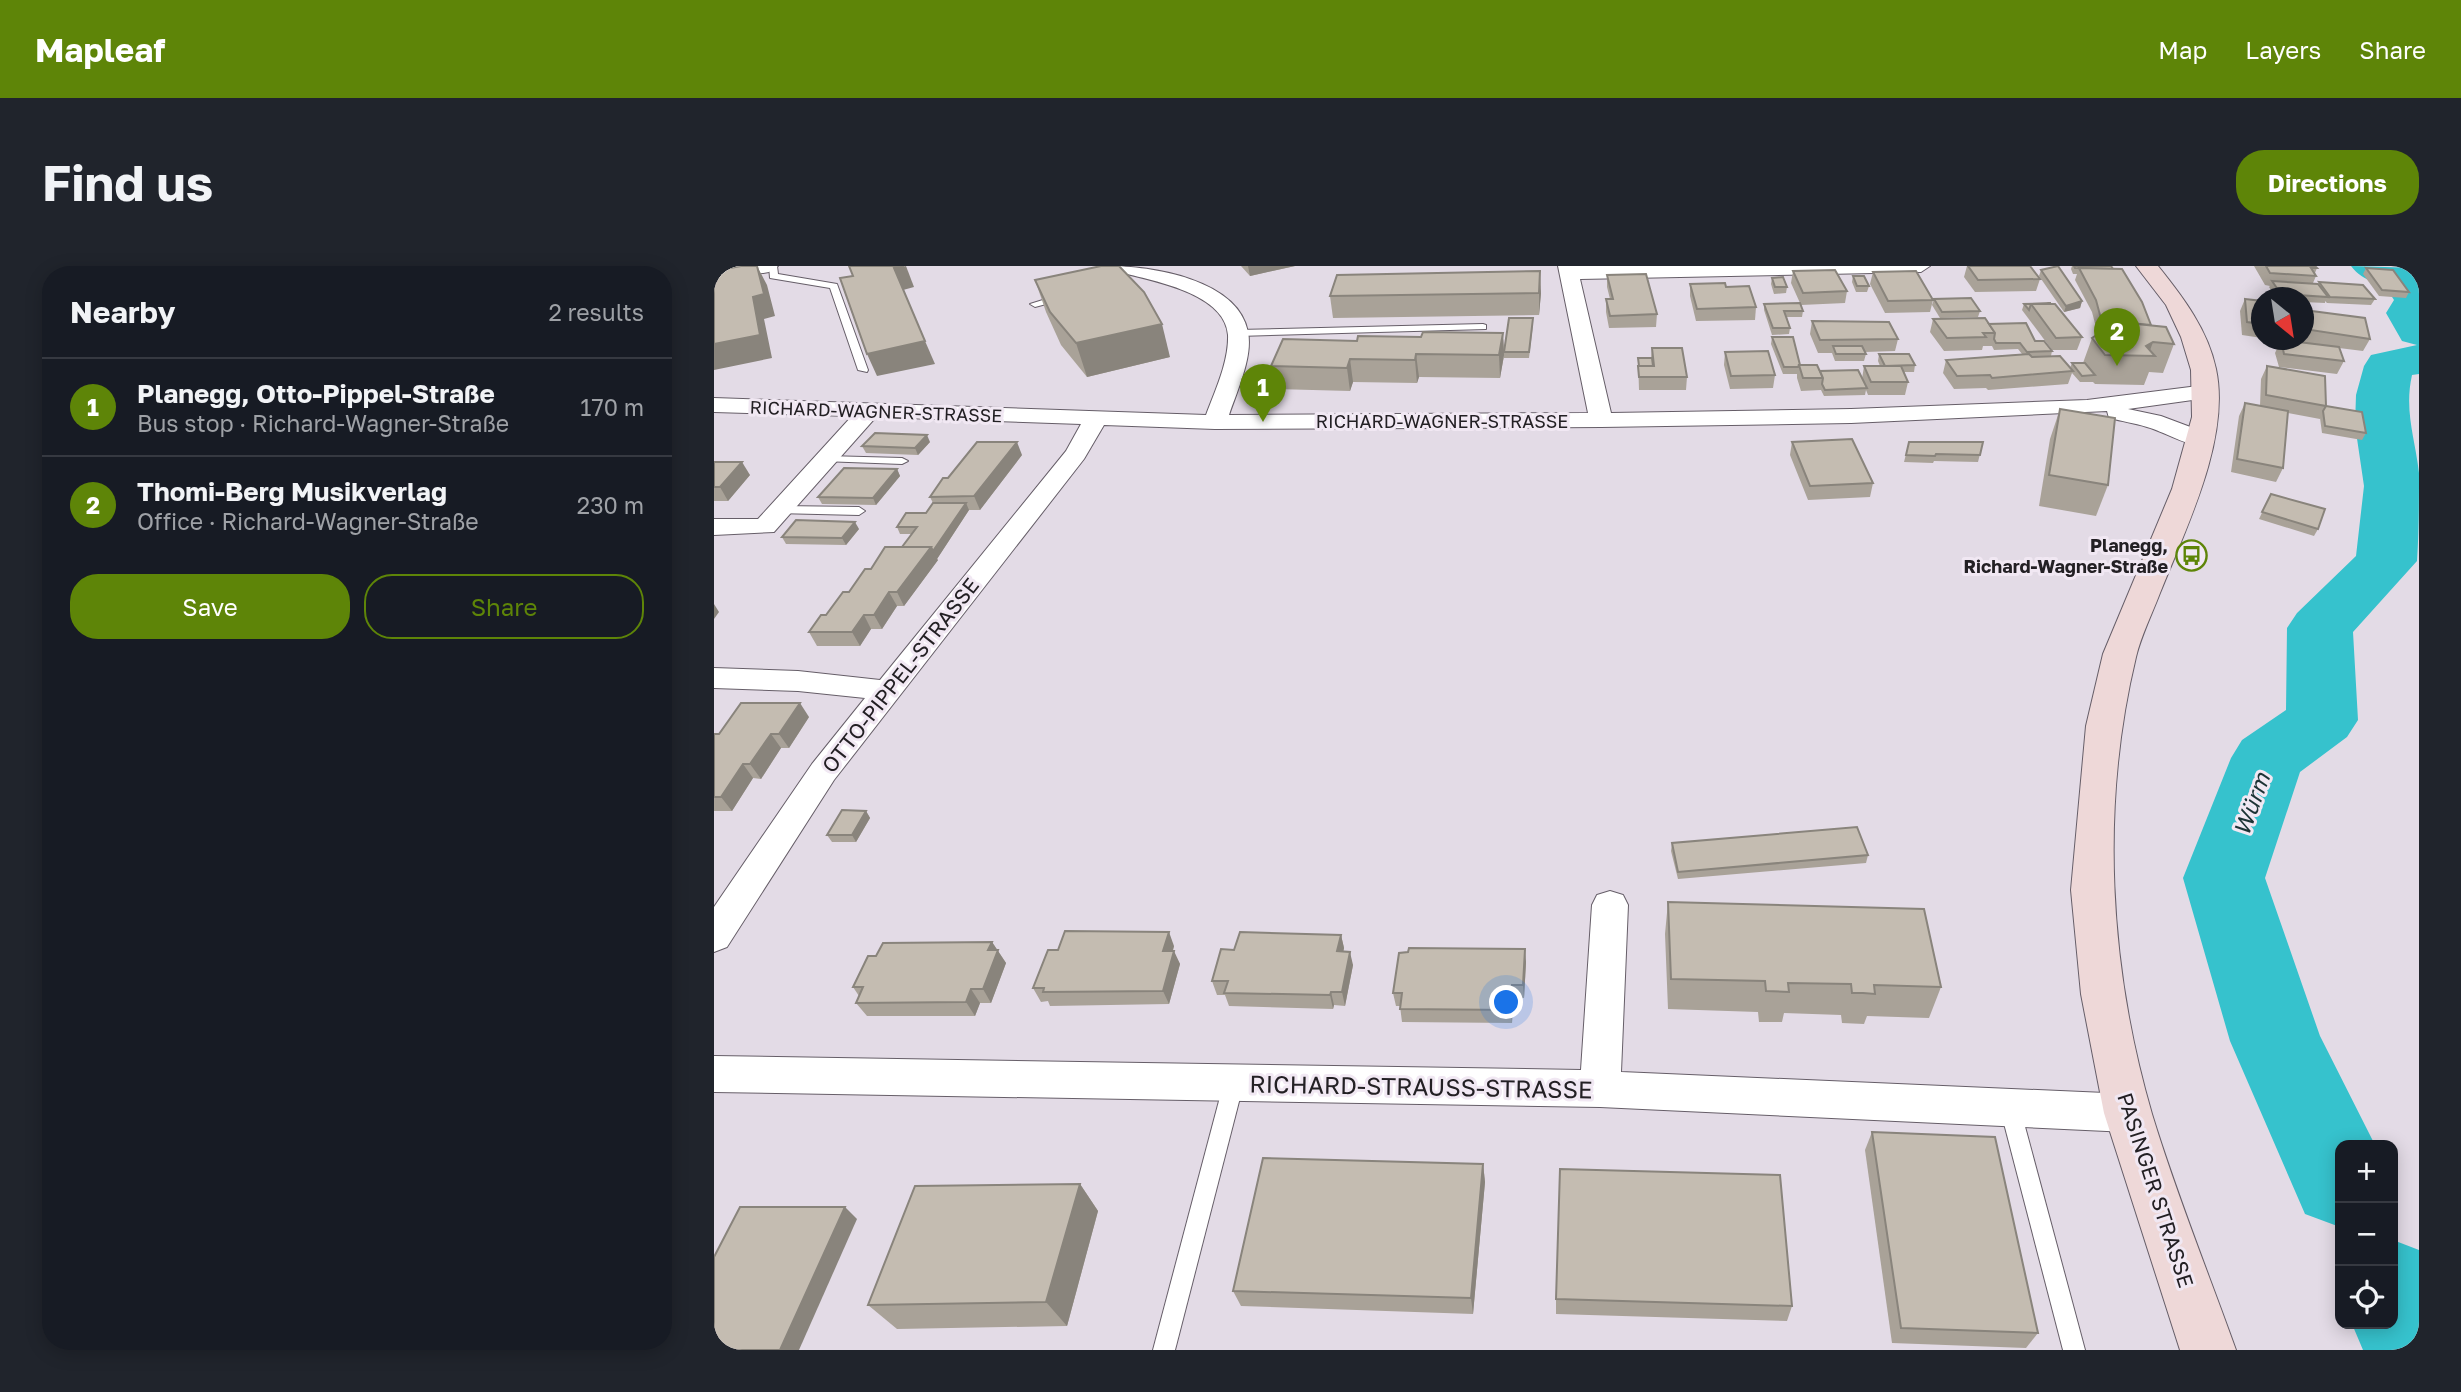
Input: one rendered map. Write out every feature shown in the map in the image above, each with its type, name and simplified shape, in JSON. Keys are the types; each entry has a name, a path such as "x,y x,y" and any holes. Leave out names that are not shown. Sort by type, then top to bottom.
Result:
{"main road":[{"name":"PASINGER STRASSE","path":"2147,266 2177,304 2193,337 2204,370 2206,392 2201,439 2186,489 2120,654 2101,751 2092,890 2104,994 2128,1113 2207,1350"}],"street":[{"path":"719,271 771,266"},
{"path":"1601,420 1568,270 1921,266"},
{"path":"1121,272 1198,289 1229,311 1238,333 1224,397 1215,422"},
{"name":"RICHARD-WAGNER-STRASSE","path":"714,405 1215,422 1601,420 1851,416 2087,407 2206,392"},
{"name":"RICHARD-WAGNER-STRASSE","path":"2087,407 2153,421 2201,439"},
{"path":"714,527 765,527 868,412"},
{"name":"OTTO-PIPPEL-STRASSE","path":"714,937 823,772 885,690 1076,454 1096,419"},
{"path":"714,678 798,681 885,690"},
{"path":"1601,1089 1610,905"},
{"name":"RICHARD-STRAUSS-STRASSE","path":"714,1074 1601,1089 2128,1113"}],"lane":[{"path":"771,266 772,276 834,286 863,370"},
{"path":"1035,304 1070,295"},
{"path":"1238,333 1483,327"},
{"path":"826,459 902,461"},
{"path":"780,510 859,511"},
{"path":"1164,1350 1234,1082"},
{"path":"2010,1108 2074,1350"}],"building":[{"path":"757,266 764,294 753,297 760,335 714,344 714,271"},
{"path":"849,266 904,266 894,268 925,341 867,354 840,278 853,276"},
{"path":"1101,266 1119,266 1144,292 1162,324 1076,343 1050,312 1035,280"},
{"path":"1968,266 2030,266 2040,279 1978,280"},
{"path":"2058,266 2082,301 2066,306 2041,270"},
{"path":"2074,266 2111,266 2113,269 2075,268"},
{"path":"2266,266 2317,268 2311,268 2316,276 2270,273"},
{"path":"2079,268 2122,269 2142,302 2151,325 2117,322 2104,330 2096,300"},
{"path":"2366,268 2393,270 2409,292 2382,290"},
{"path":"1835,270 1847,291 1803,293 1793,271"},
{"path":"1540,271 1539,293 1330,296 1337,275"},
{"path":"1916,271 1933,300 1888,301 1873,272"},
{"path":"1646,274 1657,314 1610,316 1606,299 1613,299 1607,275"},
{"path":"1853,276 1864,276 1869,286 1857,286"},
{"path":"1783,277 1787,287 1775,287 1772,278"},
{"path":"2272,281 2318,284 2328,297 2314,296 2314,287 2276,287"},
{"path":"2319,282 2363,285 2375,299 2330,297"},
{"path":"1725,283 1726,287 1749,286 1756,307 1697,309 1690,284"},
{"path":"1971,298 1980,311 1942,312 1934,299"},
{"path":"2245,299 2251,300 2251,323 2247,322"},
{"path":"1800,303 1803,311 1784,311 1790,328 1773,328 1764,304"},
{"path":"2031,304 2055,304 2082,337 2056,338"},
{"path":"2314,311 2365,318 2370,339 2314,331"},
{"path":"1509,318 1533,318 1529,352 1504,352"},
{"path":"1985,318 1995,333 1983,333 1986,337 1947,338 1933,319"},
{"path":"1812,321 1889,322 1898,339 1820,340"},
{"path":"2117,322 2166,327 2174,344 2153,342 2146,346 2155,356 2105,355 2092,338"},
{"path":"2026,323 2035,341 2044,341 2052,351 2027,352 2020,343 1996,343 1995,333 1989,324"},
{"path":"1423,332 1503,333 1499,355 1416,354 1415,360 1350,359 1347,368 1271,366 1283,339 1357,341 1358,336 1421,337"},
{"path":"1772,337 1793,337 1800,365 1798,367 1784,367"},
{"path":"2314,344 2339,347 2344,361 2284,354 2283,350 2314,350"},
{"path":"1833,346 1862,346 1866,354 1836,354"},
{"path":"1652,348 1682,348 1687,377 1639,377 1638,366 1654,366"},
{"path":"1768,351 1775,375 1731,376 1725,352"},
{"path":"1879,354 1909,354 1915,365 1885,366"},
{"path":"2029,354 2032,357 2060,356 2073,371 1992,378 1990,375 1957,376 1946,360"},
{"path":"1638,358 1652,358 1653,366 1639,366"},
{"path":"2072,363 2085,363 2095,375 2082,376"},
{"path":"1799,365 1817,365 1823,378 1803,378"},
{"path":"1864,366 1901,366 1908,382 1871,382"},
{"path":"2267,366 2325,376 2326,406 2266,395"},
{"path":"1858,370 1867,388 1825,390 1822,384 1820,371"},
{"path":"2245,403 2288,411 2283,468 2237,459"},
{"path":"2326,406 2362,412 2366,433 2325,426 2323,411"},
{"path":"2060,409 2115,418 2108,485 2049,475"},
{"path":"875,433 927,435 915,448 862,446"},
{"path":"1852,439 1873,483 1810,486 1792,442"},
{"path":"977,442 1017,442 974,496 930,497 943,478 948,478"},
{"path":"1909,442 1983,442 1980,455 1935,456 1906,455"},
{"path":"714,462 742,462 720,487 714,487"},
{"path":"844,468 897,469 873,498 818,497"},
{"path":"2271,494 2325,509 2318,529 2262,512"},
{"path":"933,503 966,503 933,551 931,547 902,547 917,527 897,527 906,513 926,513"},
{"path":"796,520 855,522 842,538 782,537"},
{"path":"885,547 931,547 897,592 889,592 874,615 864,615 852,632 809,632 843,592 849,592 865,569 871,569"},
{"path":"741,703 800,703 779,734 771,734 750,764 743,764 721,797 714,797 714,734 719,734"},
{"path":"842,810 866,811 852,835 827,835"},
{"path":"1857,827 1868,855 1678,872 1672,843"},
{"path":"1668,902 1924,909 1941,987 1874,985 1875,994 1852,993 1851,984 1788,983 1789,992 1766,991 1765,981 1671,979"},
{"path":"1065,931 1169,932 1163,951 1174,951 1163,991 1043,992 1044,988 1033,988 1048,950 1058,950"},
{"path":"1240,932 1341,935 1337,951 1350,952 1342,992 1331,992 1330,995 1224,993 1228,981 1212,981 1221,949 1234,950"},
{"path":"992,942 988,950 998,950 983,989 971,989 966,1002 856,1003 863,987 853,987 868,956 876,956 883,943"},
{"path":"1409,948 1525,949 1523,985 1512,985 1511,1010 1400,1009 1402,993 1393,993 1399,953 1408,952"},
{"path":"1872,1132 1995,1137 2038,1333 1901,1328"},
{"path":"1263,1158 1483,1164 1471,1298 1233,1291"},
{"path":"1560,1169 1780,1175 1792,1306 1556,1299"},
{"path":"1080,1184 1046,1302 868,1305 915,1186"},
{"path":"740,1207 845,1207 780,1350 714,1350 714,1257"}],"waterway":[{"name":"Würm","path":"2373,266 2404,278 2417,300 2409,313 2419,331"},
{"name":"Würm","path":"2335,1169 2276,1041 2224,878 2268,758 2322,720 2320,628 2386,561 2393,486 2382,425 2382,395 2389,366 2419,359"},
{"name":"Würm","path":"2398,1304 2418,1350"}],"place":[{"name":"Thomi-Berg Musikverlag","path":"2117,366"},
{"name":"Planegg, Otto-Pippel-Straße","path":"1263,422"},
{"name":"Planegg, Richard-Wagner-Straße","path":"2191,555"}]}
